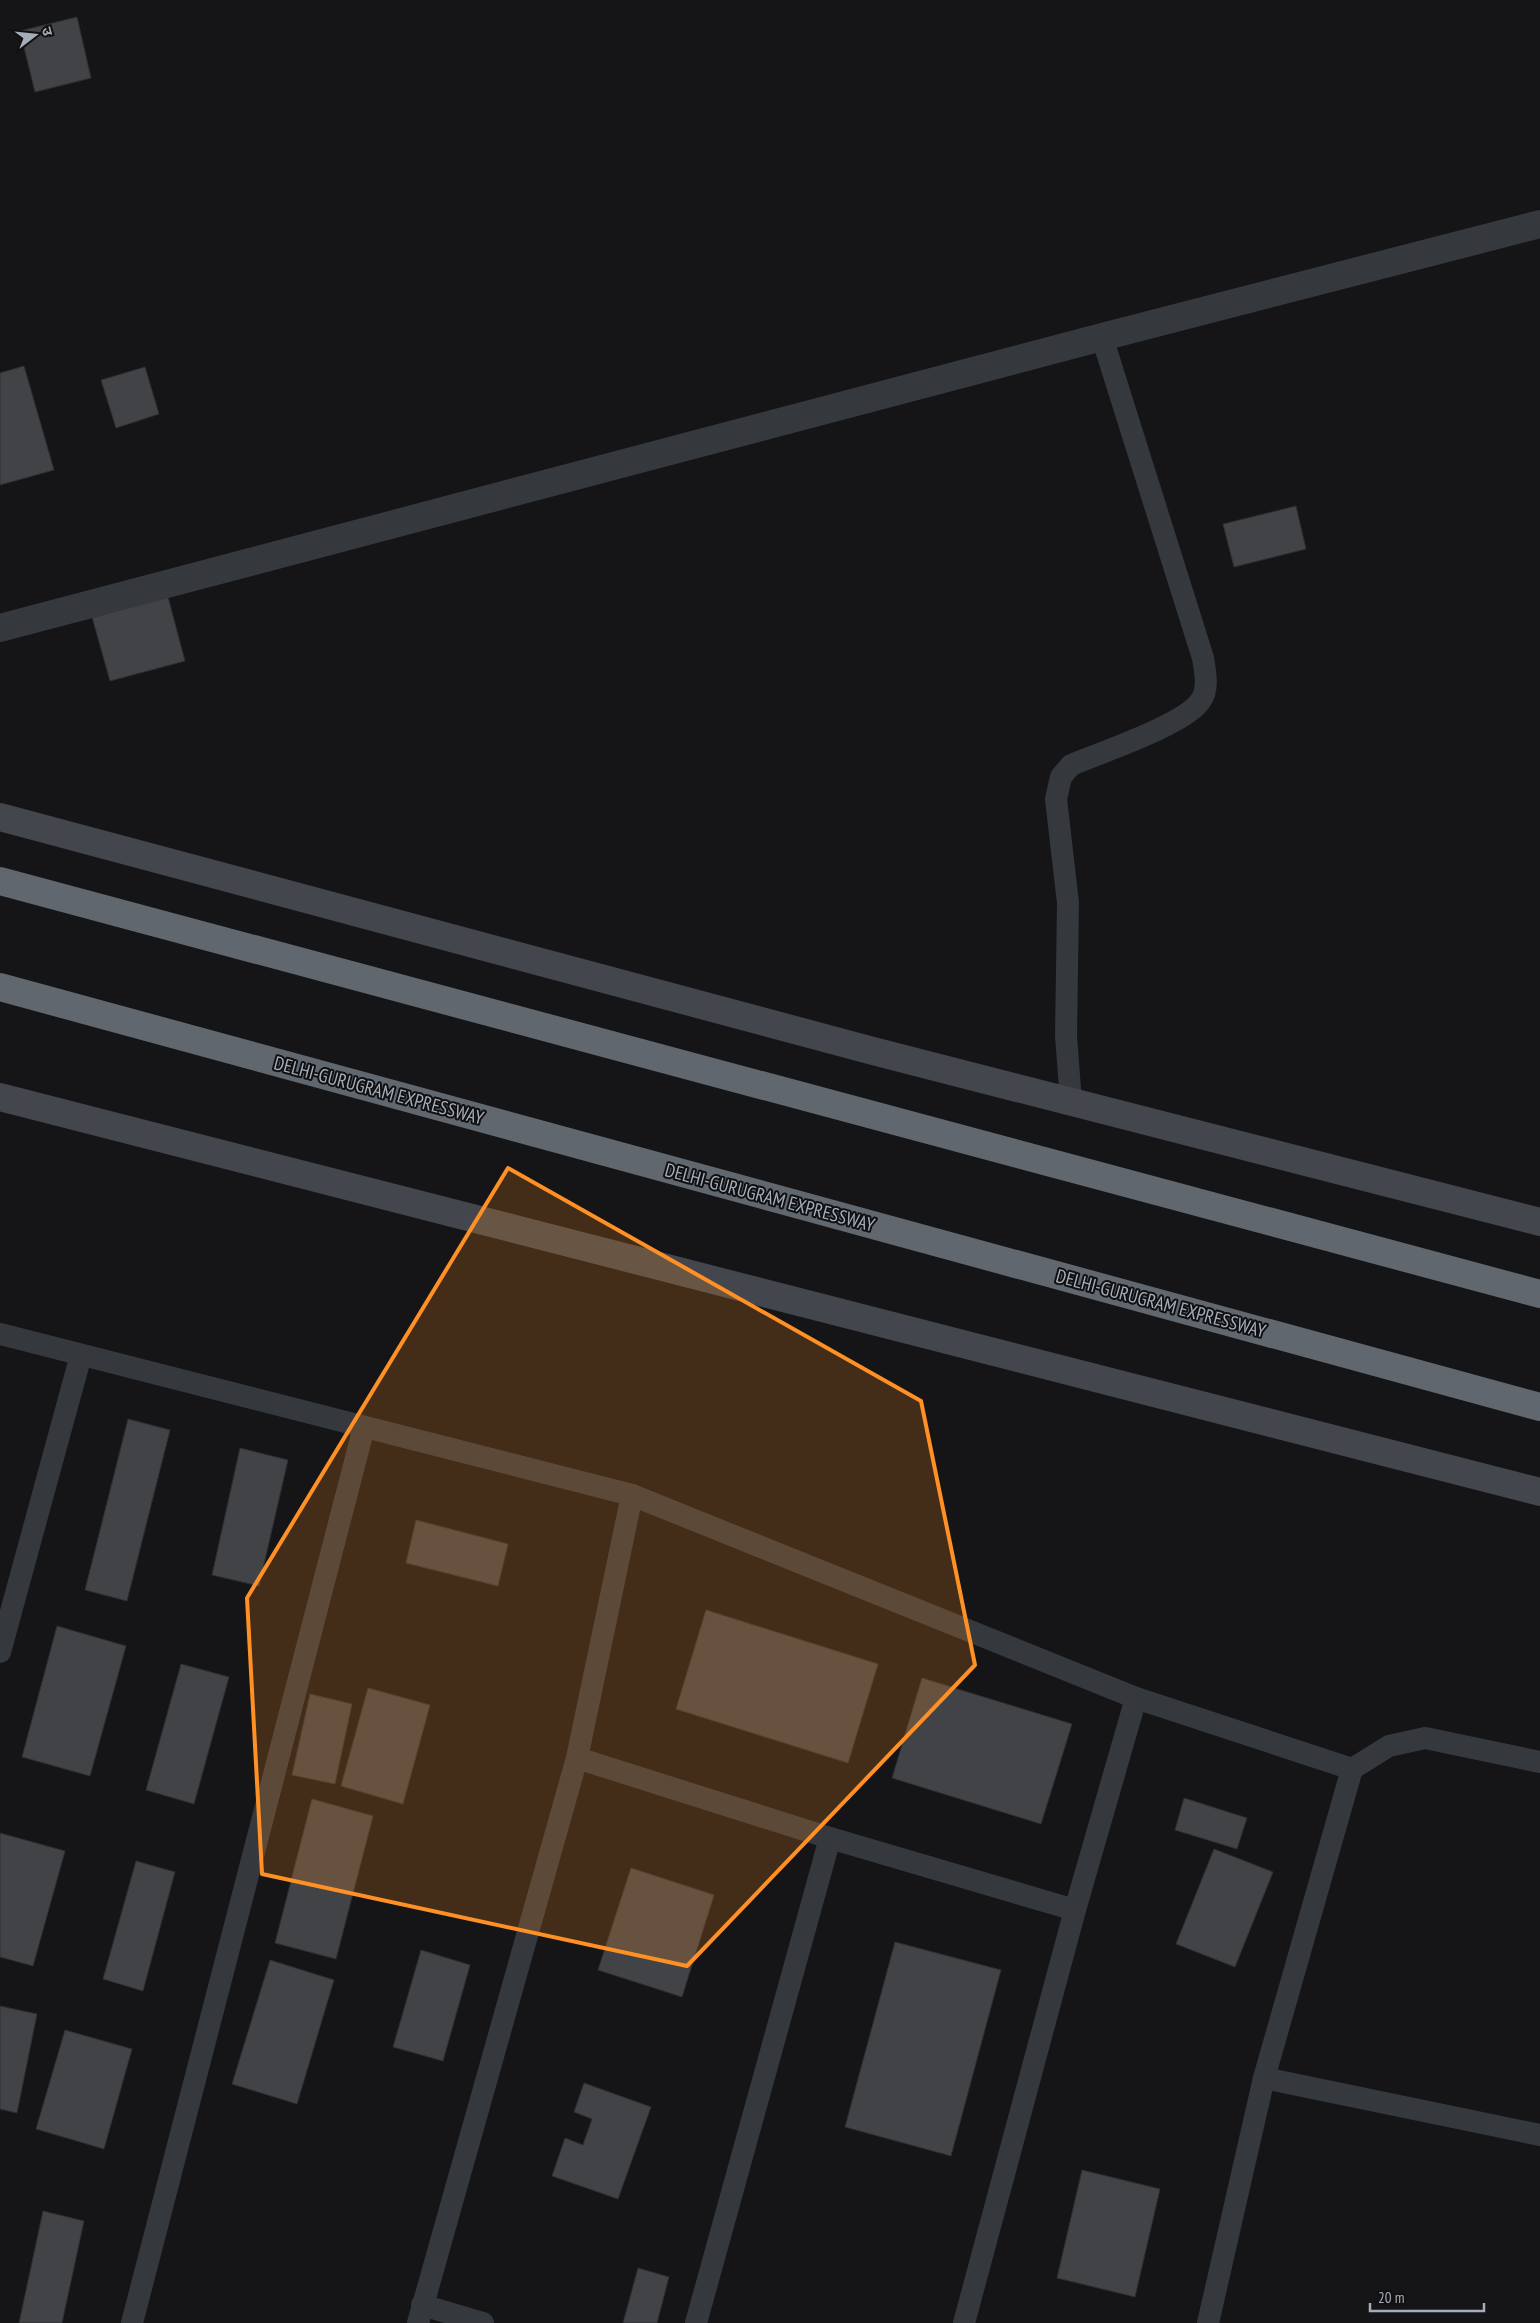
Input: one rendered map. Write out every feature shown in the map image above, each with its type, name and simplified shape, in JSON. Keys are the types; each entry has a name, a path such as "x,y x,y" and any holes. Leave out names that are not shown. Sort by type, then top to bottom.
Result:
{"highway":[{"path":"0,881 1540,1294"},
{"name":"DELHI-GURUGRAM EXPRESSWAY","path":"0,987 1540,1407"}],"main road":[{"path":"0,817 874,1051 1540,1222"},
{"path":"0,1098 1540,1492"}],"street":[{"path":"0,628 1102,337 1540,224"}],"lane":[{"path":"1071,1102 1066,1036 1068,903 1056,799 1061,777 1071,765 1182,718 1202,700 1206,680 1203,658 1102,337"},
{"path":"0,1334 632,1495 1136,1698 1352,1769"},
{"path":"0,1652 80,1355"},
{"path":"132,2323 364,1427"},
{"path":"483,2323 420,2314 576,1758 632,1495"},
{"path":"964,2323 1075,1910 1136,1698"},
{"path":"1208,2323 1264,2078 1352,1769 1389,1746 1425,1738 1540,1762"},
{"path":"576,1758 830,1838 1075,1910"},
{"path":"696,2323 830,1838"},
{"path":"1264,2078 1540,2135"}],"highlighted area":[{"path":"508,1168 921,1401 975,1665 687,1966 262,1874 247,1598"}],"building":[{"path":"77,17 91,78 35,92 20,31"},
{"path":"24,366 54,470 0,485 0,373"},
{"path":"145,367 159,414 116,428 101,380"},
{"path":"1296,506 1306,549 1234,567 1223,524"},
{"path":"168,597 185,661 110,681 92,617"},
{"path":"128,1419 170,1430 127,1601 85,1590"},
{"path":"240,1448 288,1460 259,1586 212,1575"},
{"path":"416,1520 508,1544 498,1586 406,1563"},
{"path":"706,1610 878,1664 848,1763 676,1709"},
{"path":"57,1626 126,1646 90,1776 22,1757"},
{"path":"181,1664 229,1677 194,1804 146,1790"},
{"path":"922,1678 1072,1724 1041,1824 892,1778"},
{"path":"368,1688 430,1705 403,1804 341,1786"},
{"path":"310,1694 352,1704 335,1784 292,1775"},
{"path":"1184,1798 1247,1818 1237,1849 1175,1830"},
{"path":"312,1799 373,1816 336,1959 275,1943"},
{"path":"0,1833 65,1851 33,1966 0,1957"},
{"path":"1214,1849 1273,1872 1235,1967 1176,1944"},
{"path":"136,1861 175,1872 143,1991 103,1979"},
{"path":"631,1868 714,1895 682,1997 598,1970"},
{"path":"895,1942 1001,1970 951,2156 845,2127"},
{"path":"421,1950 470,1965 443,2061 393,2047"},
{"path":"270,1960 334,1980 297,2104 232,2084"},
{"path":"0,2006 37,2014 17,2113 0,2109"},
{"path":"65,2030 132,2049 104,2149 36,2129"},
{"path":"584,2083 651,2107 618,2199 552,2176 565,2138 583,2145 592,2119 574,2112"},
{"path":"1082,2170 1160,2189 1135,2297 1057,2278"},
{"path":"43,2211 84,2221 62,2323 19,2323"},
{"path":"638,2268 669,2277 657,2323 623,2323"}]}
